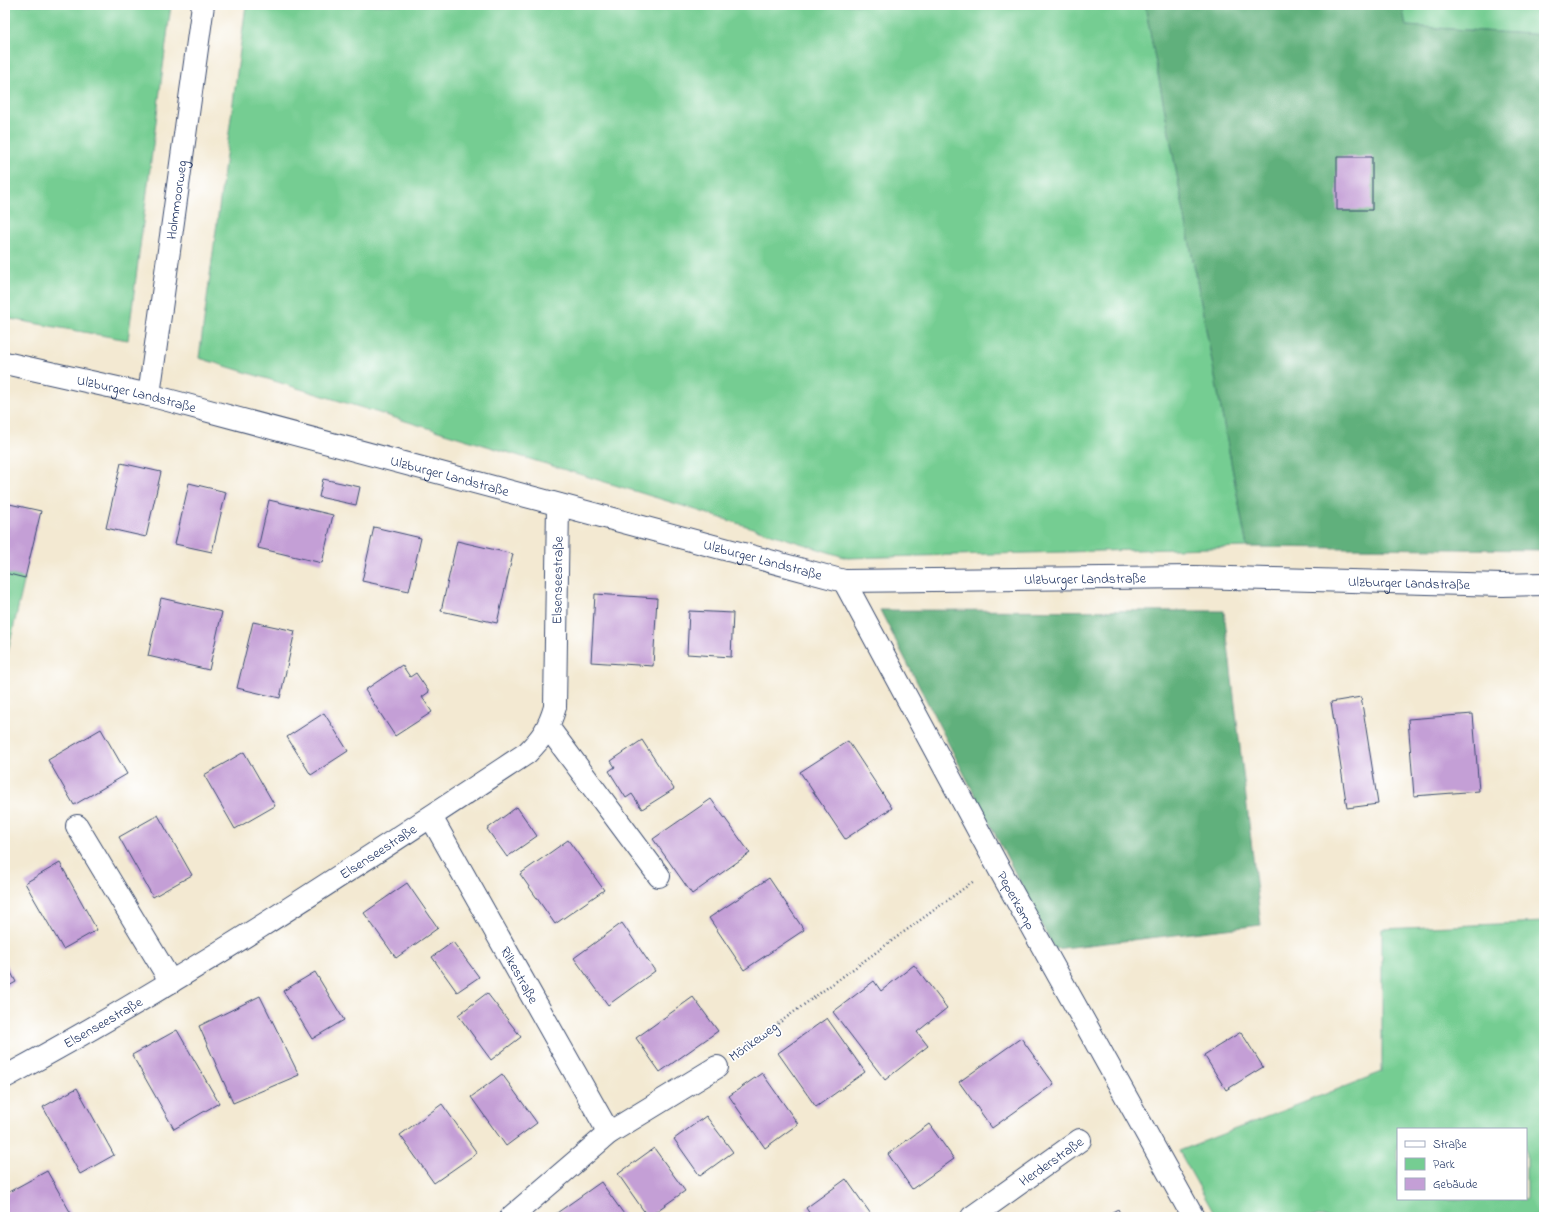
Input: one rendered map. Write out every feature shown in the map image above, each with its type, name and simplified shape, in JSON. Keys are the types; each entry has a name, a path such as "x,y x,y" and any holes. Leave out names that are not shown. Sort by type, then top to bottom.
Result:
{"street":[{"name":"Holmmoorweg","path":"149,395 204,5"},
{"name":"Ulzburger Landstraße","path":"5,362 149,395 844,581 1194,577 1503,585 1544,584"},
{"name":"Elsenseestraße","path":"5,1077 70,1042 171,982 267,922 431,817 527,753 538,742 548,727 555,707 558,504"},
{"name":"Peperkamp","path":"844,581 997,865 1193,1217"},
{"path":"548,727 659,876"},
{"name":"Rilkestraße","path":"431,817 609,1133"},
{"path":"77,826 171,982"},
{"name":"Mörikeweg","path":"511,1217 609,1133 717,1067"},
{"name":"Herderstraße","path":"972,1217 1080,1140"}],"path":[{"name":"Mörikeweg","path":"717,1067 997,865"}],"green space":[{"path":"5,5 171,5 128,340 5,318"},
{"path":"246,5 1145,5 1247,547 847,558 677,504 199,358"},
{"path":"1145,5 1402,5 1406,26 1544,35 1544,550 1247,547"},
{"path":"1402,5 1544,5 1544,35 1405,26"},
{"path":"5,573 25,578 5,664"},
{"path":"880,610 1224,611 1261,925 1054,949"},
{"path":"1544,922 1544,1217 1216,1217 1179,1151 1382,1072 1382,929"}],"building":[{"path":"1337,157 1372,157 1372,210 1337,210"},
{"path":"121,463 161,472 146,537 106,528"},
{"path":"323,479 360,487 356,505 319,497"},
{"path":"189,483 226,492 212,552 175,544"},
{"path":"269,500 333,515 322,563 258,548"},
{"path":"5,503 41,511 25,578 5,573"},
{"path":"374,527 421,538 409,591 362,581"},
{"path":"457,541 513,554 497,623 441,611"},
{"path":"595,594 657,598 653,666 591,662"},
{"path":"161,598 222,612 209,670 148,656"},
{"path":"689,611 733,613 731,657 687,654"},
{"path":"253,622 295,631 280,698 237,688"},
{"path":"402,665 410,677 416,673 429,692 422,697 432,712 395,736 365,690"},
{"path":"1361,697 1378,804 1347,808 1331,702"},
{"path":"324,713 348,751 311,775 287,737"},
{"path":"1473,714 1479,791 1414,796 1408,719"},
{"path":"101,729 127,774 74,805 48,760"},
{"path":"642,740 674,789 642,809 632,794 626,798 609,771 615,767 611,761"},
{"path":"848,741 892,808 845,839 800,772"},
{"path":"244,752 275,806 235,829 204,775"},
{"path":"711,799 750,853 692,894 653,839"},
{"path":"517,807 537,836 507,857 487,829"},
{"path":"158,815 192,875 153,897 119,837"},
{"path":"568,840 604,890 555,924 520,874"},
{"path":"60,863 97,930 63,949 25,883"},
{"path":"769,878 804,930 744,970 709,918"},
{"path":"407,883 438,928 396,958 364,913"},
{"path":"622,923 655,971 608,1005 574,958"},
{"path":"453,942 479,977 457,992 432,957"},
{"path":"5,961 16,982 5,988"},
{"path":"914,965 947,1008 917,1032 928,1046 885,1080 833,1012 874,981 881,991"},
{"path":"315,972 344,1020 312,1039 283,991"},
{"path":"487,993 521,1037 491,1060 458,1015"},
{"path":"260,996 299,1075 233,1103 199,1026"},
{"path":"693,997 718,1031 660,1072 636,1038"},
{"path":"827,1018 865,1072 816,1107 778,1053"},
{"path":"177,1030 219,1103 174,1129 132,1055"},
{"path":"1241,1032 1263,1067 1226,1090 1204,1055"},
{"path":"1021,1038 1054,1084 992,1128 959,1082"},
{"path":"762,1073 798,1124 765,1148 729,1096"},
{"path":"502,1074 537,1123 506,1146 471,1097"},
{"path":"77,1088 114,1155 80,1174 43,1107"},
{"path":"442,1104 477,1153 434,1183 400,1135"},
{"path":"706,1116 733,1152 700,1176 674,1139"},
{"path":"929,1124 954,1159 912,1189 888,1154"},
{"path":"654,1148 685,1191 648,1217 618,1174"},
{"path":"47,1171 73,1217 5,1217 5,1194"},
{"path":"846,1179 873,1217 812,1217 806,1208"},
{"path":"601,1182 626,1217 556,1217 554,1215"},
{"path":"1118,1209 1122,1217 1103,1217"}]}
